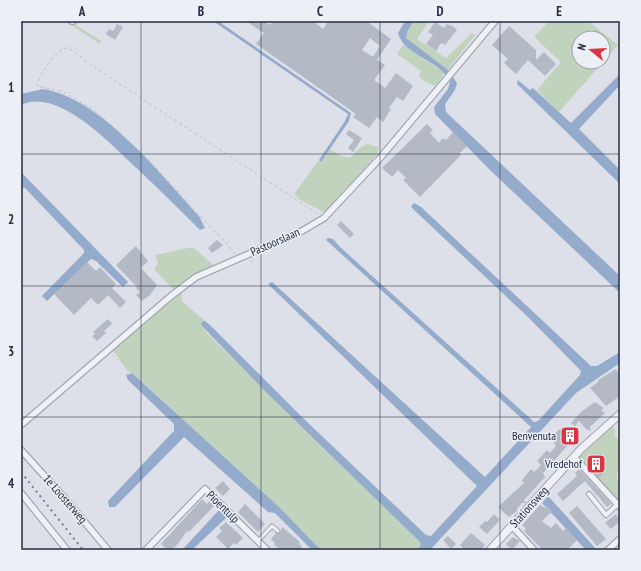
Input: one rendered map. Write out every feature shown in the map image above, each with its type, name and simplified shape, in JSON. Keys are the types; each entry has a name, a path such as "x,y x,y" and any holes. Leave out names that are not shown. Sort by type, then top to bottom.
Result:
{"street":[{"name":"Pastoorslaan","path":"21,425 171,296 196,277 302,231 324,218 381,157 495,21"},
{"name":"Stationsweg","path":"490,550 591,439 620,414"},
{"name":"1e Loosterweg","path":"21,450 68,502 108,550"},
{"path":"574,458 619,506 606,515 589,494"},
{"name":"Pioentulp","path":"146,550 205,489 267,550"},
{"path":"21,493 67,550"},
{"path":"512,526 534,550"},
{"path":"608,550 620,539"}],"lane":[{"path":"258,541 272,526 278,532"}],"path":[{"path":"238,259 224,240 144,155 110,123 75,97 52,88 37,86 38,79 59,50 66,47 69,48 97,69 324,218"},
{"path":"109,350 118,360"}],"green space":[{"path":"65,21 70,21 101,41 100,44"},
{"path":"414,21 429,21 417,39 446,58 472,33 475,35 448,70 405,38"},
{"path":"549,21 588,21 599,30 571,30 571,70 596,70 559,112 537,90 561,62 534,37"},
{"path":"611,39 618,45 611,53"},
{"path":"404,44 445,73 435,86 424,81 419,76 421,71 397,54"},
{"path":"368,144 378,147 378,153 325,213 300,200 294,194 319,160 321,162 330,149 339,155 349,158 361,147"},
{"path":"193,247 214,266 196,275 174,290 154,269 158,263 155,255"},
{"path":"181,293 182,301 205,321 201,325 207,333 419,541 421,544 418,550 321,550 279,507 138,378 126,369 113,350"},
{"path":"612,424 616,432 614,435 620,442 620,469 617,472 617,480 620,482 620,506 577,458"}],"water":[{"path":"213,21 218,21 351,113 349,121 321,162 319,160 348,114"},
{"path":"405,21 414,21 408,30 406,38 448,70 457,83 455,90 445,104 446,112 620,276 620,293 491,171 435,114 434,107 448,89 450,82 439,68 414,52 401,41 398,33"},
{"path":"620,74 620,85 579,129 620,170 620,184 517,84 518,80 530,90 533,88 571,123"},
{"path":"43,89 65,95 108,122 148,160 199,216 205,228 200,230 157,187 80,118 50,104 35,102 21,105 21,94"},
{"path":"21,172 128,282 123,287 96,261 91,259 47,301 42,296 84,253 84,250 25,188 21,187"},
{"path":"414,203 421,207 591,366 597,366 620,352 620,363 576,393 430,550 418,550 421,544 419,541 267,393 201,325 202,322 205,321 212,327 303,418 426,535 431,536 477,486 268,284 272,282 485,477 531,427 326,240 328,238 333,239 340,247 534,422 538,421 580,375 581,371 528,317 413,209 411,206"},
{"path":"132,373 279,507 321,550 312,550 275,513 268,512 184,437 115,507 109,507 108,501 174,431 174,424 128,380 126,375"},
{"path":"547,497 549,497 597,550 586,550 542,503"},
{"path":"219,510 227,517 192,550 182,550"}],"building":[{"path":"246,21 263,21 270,25 273,21 313,21 323,29 328,21 370,21 369,23 391,39 377,60 385,65 374,80 385,88 396,73 413,86 403,101 397,97 389,108 391,109 383,122 377,117 369,128 353,117 356,114 256,44 264,33","holes":["370,38 380,46 373,57 362,50"]},
{"path":"435,22 444,28 447,24 457,30 445,45 441,43 436,51 426,44 433,35 428,32"},
{"path":"117,24 123,27 115,40 106,34 109,29 113,31"},
{"path":"509,26 536,50 536,60 544,52 556,64 545,76 528,60 516,74 504,63 508,59 492,45"},
{"path":"427,124 433,130 430,133 439,143 443,138 446,140 453,132 467,146 460,153 461,155 420,197 403,180 406,178 398,170 392,177 382,168"},
{"path":"349,130 362,138 353,152 348,148 354,140 346,134"},
{"path":"341,221 354,234 350,238 337,225"},
{"path":"217,240 223,245 212,253 208,248"},
{"path":"136,246 148,261 141,268 157,285 150,295 142,301 136,295 140,292 136,288 137,287 116,265"},
{"path":"87,262 96,271 100,267 116,284 112,288 126,302 120,308 108,295 98,305 91,298 74,315 54,294"},
{"path":"108,319 112,324 104,331 106,333 97,341 92,336 95,334 93,332"},
{"path":"616,369 620,377 620,396 606,406 590,388 599,381 598,380"},
{"path":"595,402 604,408 601,410 605,413 590,427 591,431 586,429 579,421 575,426 571,423 581,412"},
{"path":"560,429 567,434 571,430 578,437 571,444 569,444 543,473 545,477 524,500 526,503 522,503 517,511 509,517 498,507 524,483 522,480 531,469 534,472 541,465 537,461 547,450 550,453 556,446 551,437"},
{"name":"Vredehof","path":"594,453 599,456 603,462 599,466 604,473 599,478 591,469 594,466 587,460"},
{"path":"579,469 611,504 607,507 585,481 563,501 557,494 577,476 575,473"},
{"path":"223,481 230,489 223,496 215,488"},
{"path":"202,499 207,504 209,501 214,506 189,532 187,531 178,544 171,550 168,550 161,544"},
{"path":"245,504 265,524 258,532 238,512"},
{"path":"540,505 545,508 547,506 552,511 542,521 551,528 556,523 563,531 566,528 577,540 567,550 543,550 524,531 526,529 522,525"},
{"path":"577,506 606,539 597,546 569,513"},
{"path":"494,514 500,520 487,534 479,527 485,521 487,522"},
{"path":"616,514 620,521 611,529 605,523"},
{"path":"226,522 243,538 236,545 234,543 228,549 216,537 222,531 219,528"},
{"path":"282,527 300,542 299,543 302,547 299,550 280,550 274,544 275,543 271,539 276,533 280,533"},
{"path":"471,533 485,545 481,550 465,550 460,545"},
{"path":"448,536 456,544 451,549 443,540"},
{"path":"513,537 520,541 512,550 506,544"}],"railway":[{"path":"21,472 83,550"}],"place":[{"name":"Benvenuta","path":"570,436"},
{"name":"Vredehof","path":"596,464"}]}
